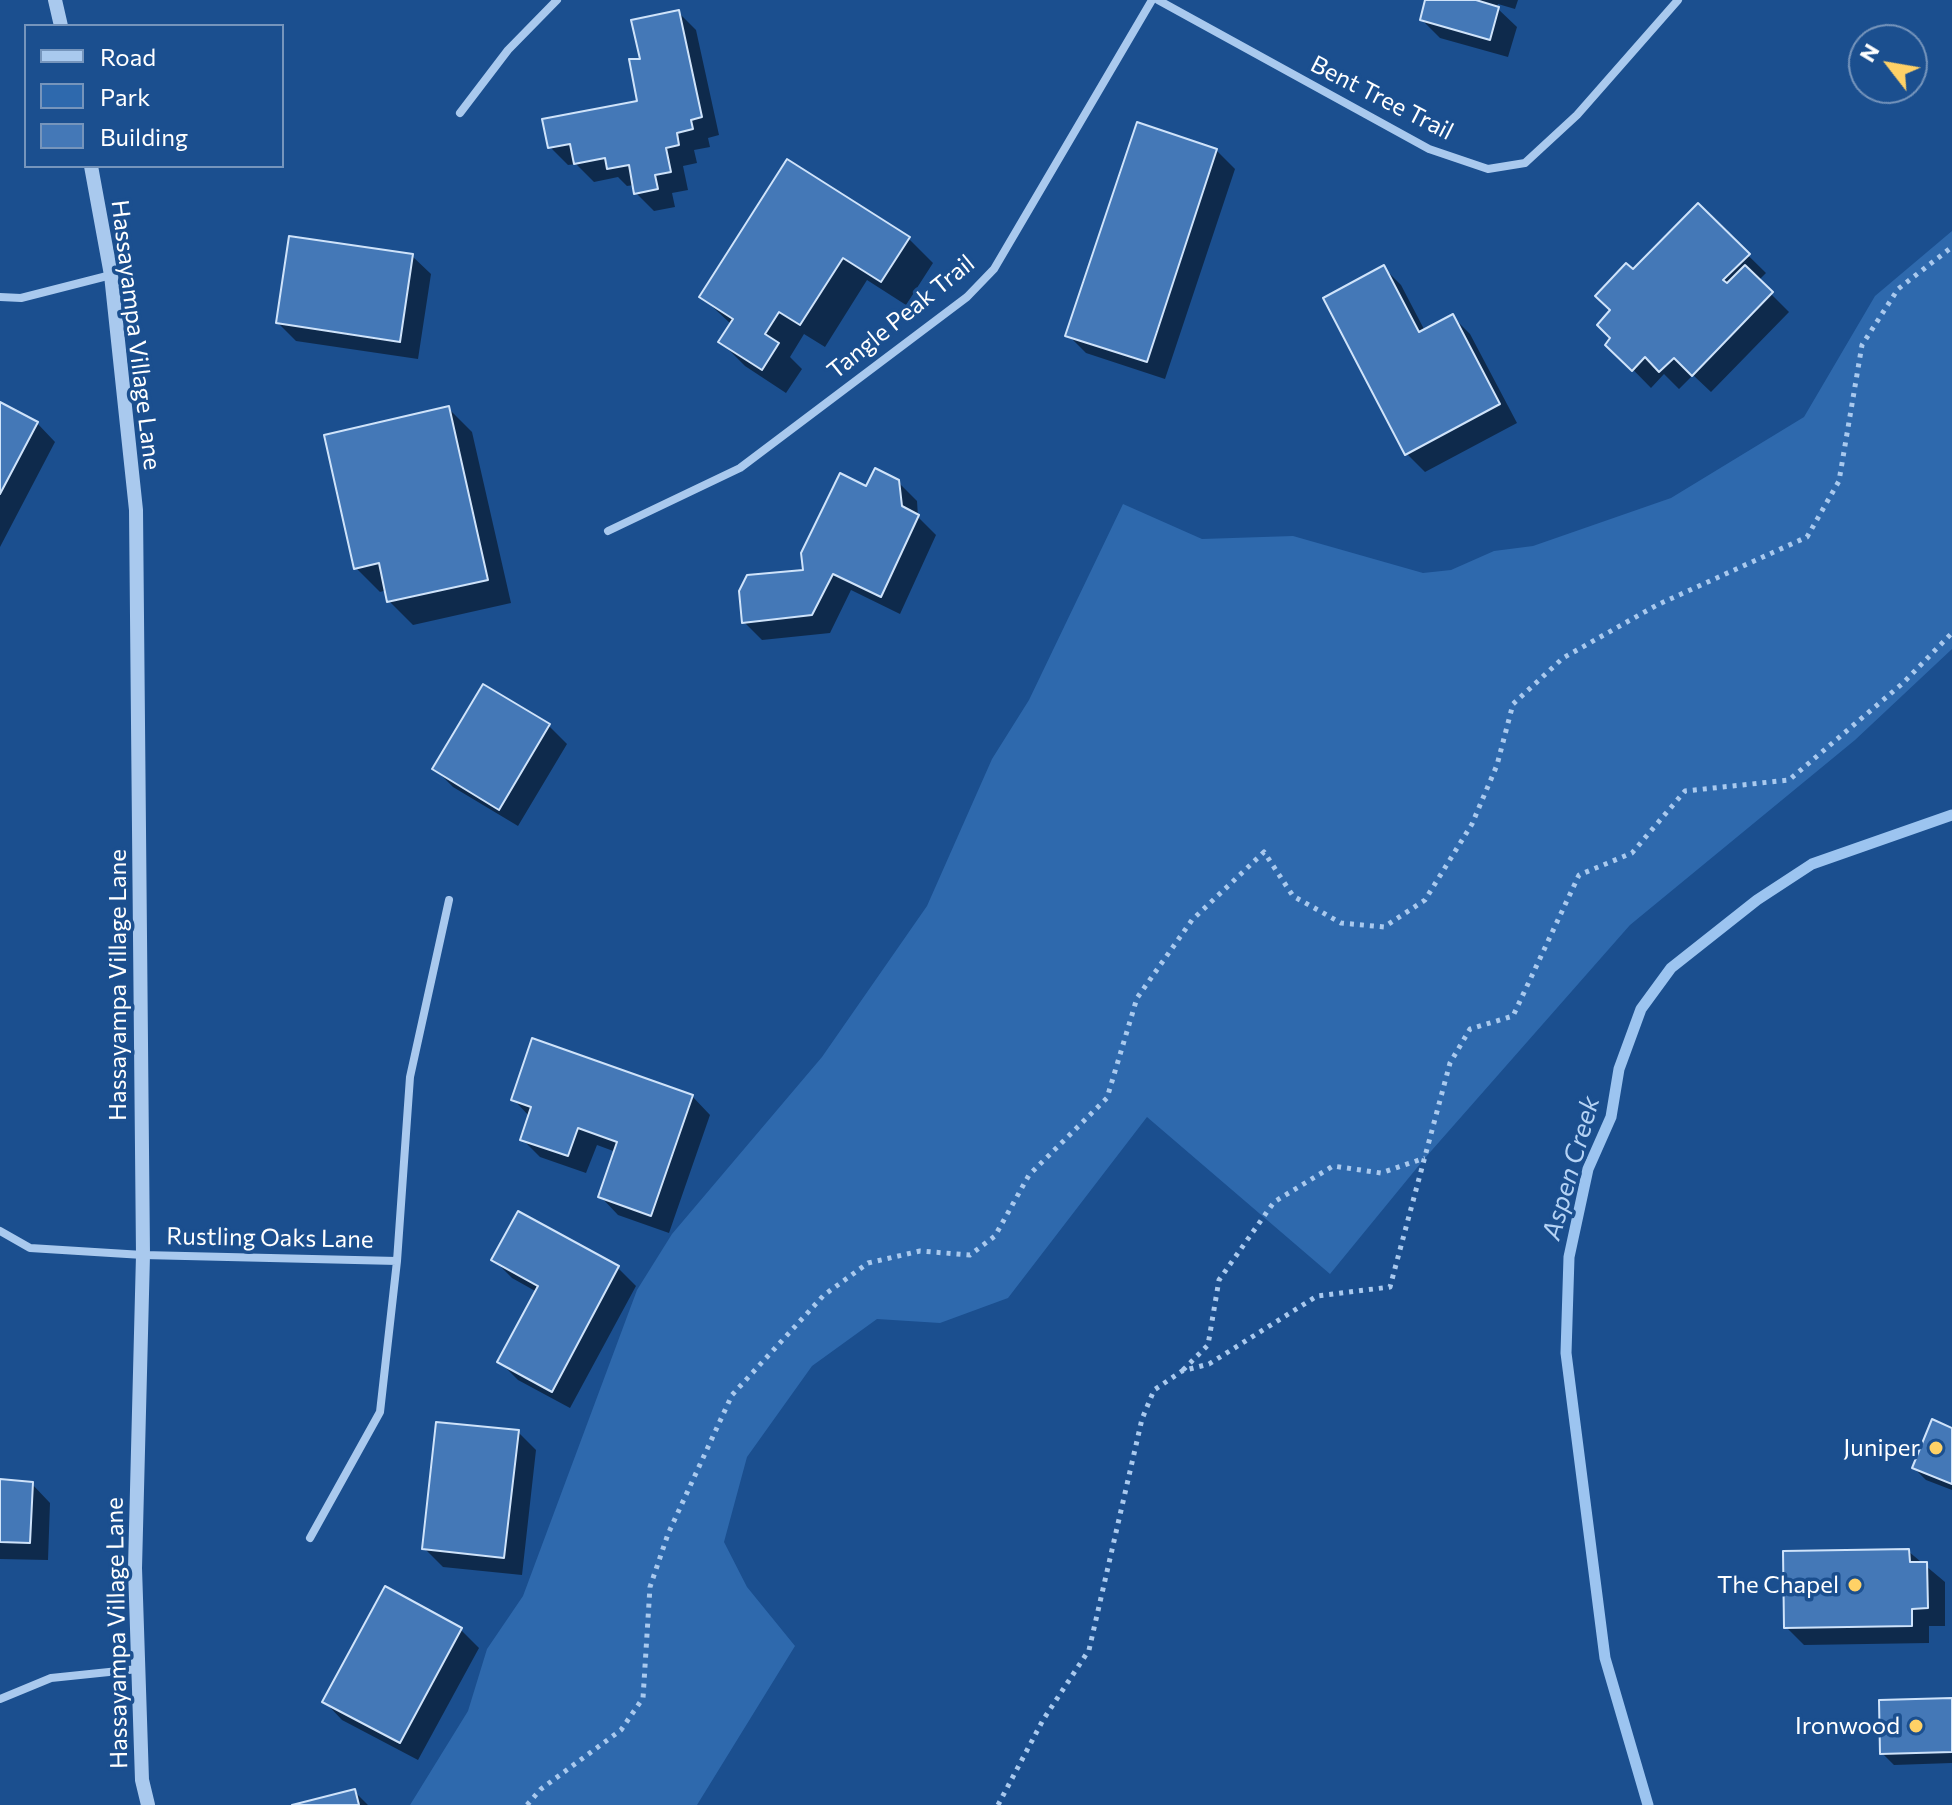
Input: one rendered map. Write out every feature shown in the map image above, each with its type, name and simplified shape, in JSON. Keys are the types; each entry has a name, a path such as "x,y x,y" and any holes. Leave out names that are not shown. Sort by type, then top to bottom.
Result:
{"street":[{"path":"55,0 61,24"},
{"path":"460,113 508,50 557,0"},
{"name":"Bent Tree Trail","path":"1155,0 1429,149 1488,169 1525,163 1577,115 1678,0"},
{"name":"Tangle Peak Trail","path":"608,531 740,468 967,297 994,269 1155,0"},
{"name":"Hassayampa Village Lane","path":"91,168 111,275 136,510 143,1255 135,1568 142,1780 148,1805"},
{"path":"0,297 21,298 111,275"},
{"name":"Rustling Oaks Lane","path":"310,1538 380,1412 397,1261 410,1077 449,900"},
{"name":"Rustling Oaks Lane","path":"0,1231 30,1248 143,1255 397,1261"},
{"path":"0,1699 51,1678 138,1669"}],"path":[{"path":"527,1805 541,1789 621,1730 643,1698 650,1587 668,1534 732,1395 824,1295 868,1263 920,1251 970,1255 995,1236 1029,1175 1107,1098 1137,998 1192,920 1264,852 1293,896 1341,923 1384,927 1425,900 1472,824 1497,765 1513,704 1563,658 1657,605 1807,537 1839,481 1862,345 1898,289 1952,247"},
{"path":"1182,1371 1209,1364 1317,1296 1390,1287 1450,1063 1470,1029 1513,1016 1579,875 1632,853 1685,791 1789,780 1903,683 1952,633"},
{"path":"998,1805 1043,1720 1089,1650 1142,1419 1154,1390 1182,1371 1208,1345 1219,1280 1274,1202 1333,1166 1381,1173 1425,1158"}],"green space":[{"path":"1952,231 1952,649 1855,740 1630,925 1425,1158 1330,1274 1147,1117 1008,1298 940,1323 877,1319 812,1366 747,1457 724,1542 747,1587 795,1646 697,1805 410,1805 468,1711 487,1649 523,1596 637,1290 672,1234 822,1057 927,906 992,759 1029,700 1123,504 1202,539 1293,536 1423,573 1451,570 1494,551 1533,546 1671,498 1804,417 1875,296"}],"building":[{"path":"1425,0 1476,0 1499,7 1490,40 1420,20"},
{"path":"679,10 702,117 691,120 693,129 677,133 679,145 666,148 671,172 655,175 658,189 634,194 629,165 607,169 605,158 574,164 570,144 548,148 542,119 637,101 629,59 640,59 631,20"},
{"path":"1137,122 1217,149 1147,362 1065,336"},
{"path":"787,159 910,237 881,282 843,258 800,325 779,312 765,334 779,343 762,370 718,342 733,319 699,297"},
{"path":"1698,203 1750,254 1723,280 1727,283 1745,265 1773,292 1692,376 1674,358 1659,372 1645,357 1632,371 1605,345 1610,338 1597,325 1610,310 1595,296 1626,263 1633,269"},
{"path":"289,236 413,254 400,342 276,323"},
{"path":"1384,265 1419,332 1453,314 1500,404 1405,455 1323,298"},
{"path":"0,402 38,422 0,494"},
{"path":"449,406 488,580 387,602 379,563 354,569 324,435"},
{"path":"875,468 899,480 902,506 919,515 881,597 833,574 812,615 742,623 739,591 747,575 803,570 801,553 840,473 866,486"},
{"path":"483,684 550,724 499,810 432,769"},
{"path":"532,1038 693,1095 651,1216 598,1197 617,1142 578,1128 568,1156 520,1140 531,1107 511,1100"},
{"path":"518,1211 619,1266 552,1392 497,1362 538,1286 491,1260"},
{"name":"Juniper","path":"1932,1419 1952,1428 1952,1484 1912,1468"},
{"path":"436,1422 519,1430 504,1558 422,1549"},
{"path":"0,1479 33,1482 30,1543 0,1542"},
{"name":"The Chapel","path":"1909,1549 1910,1562 1927,1562 1928,1608 1912,1609 1912,1626 1784,1628 1783,1551"},
{"path":"385,1586 462,1628 400,1743 322,1702"},
{"name":"Ironwood","path":"1952,1698 1952,1752 1880,1754 1879,1700"},
{"path":"355,1789 359,1805 292,1805"}],"waterway":[{"name":"Aspen Creek","path":"1648,1805 1605,1658 1566,1353 1569,1257 1588,1169 1611,1117 1619,1069 1641,1009 1671,968 1757,900 1812,864 1952,815"}],"place":[{"name":"Juniper","path":"1936,1448"},
{"name":"The Chapel","path":"1855,1585"},
{"name":"Ironwood","path":"1916,1726"}]}
